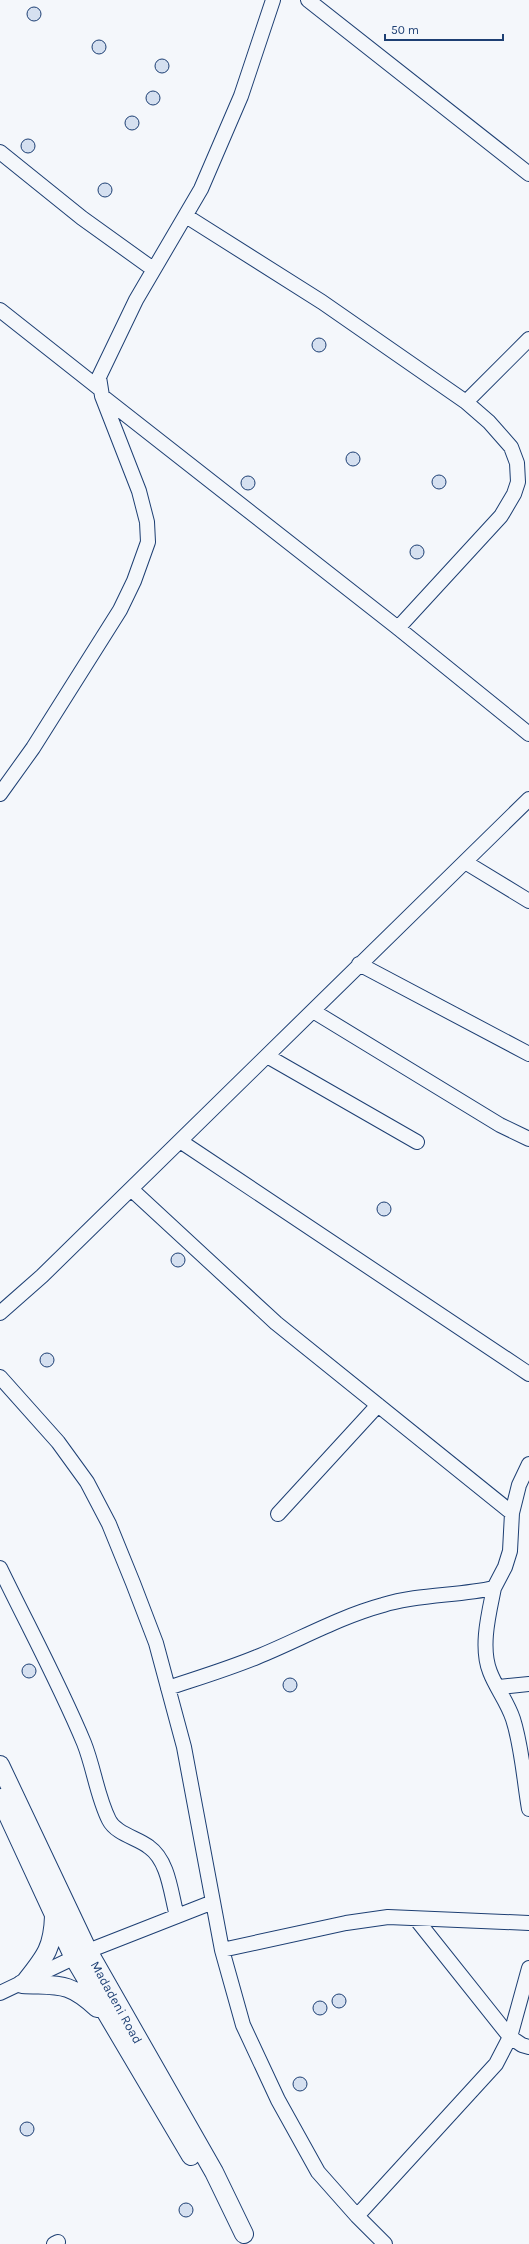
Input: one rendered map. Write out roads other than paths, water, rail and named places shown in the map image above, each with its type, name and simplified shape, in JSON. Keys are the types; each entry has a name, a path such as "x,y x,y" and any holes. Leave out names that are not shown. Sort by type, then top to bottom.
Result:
{"street":[{"path":"0,794 34,748 120,610 148,542 147,522 139,491 101,392 101,373 153,269 186,216 201,188 241,96 273,0"},
{"path":"308,0 529,174"},
{"path":"0,152 82,218 153,269"},
{"path":"186,216 322,302 466,402 489,422 511,447 517,463 518,482 514,494 500,516 398,628"},
{"path":"0,310 529,734"},
{"path":"466,402 529,339"},
{"path":"0,1313 42,1276 528,800"},
{"path":"465,862 529,901"},
{"path":"359,964 529,1054"},
{"path":"313,1011 500,1125 529,1140"},
{"path":"267,1056 418,1142"},
{"path":"180,1141 529,1374"},
{"path":"131,1189 276,1323 512,1513"},
{"path":"0,1377 58,1442 86,1482 109,1524 156,1643 184,1747 222,1950 243,2025 278,2100 318,2172 357,2216 385,2244"},
{"path":"278,1514 378,1405"},
{"path":"529,1464 519,1485 512,1513 510,1551 505,1567 494,1588 489,1615 486,1652 490,1674 499,1687 513,1720 529,1809"},
{"path":"0,1568 87,1750 104,1809 111,1823 155,1852 167,1876 176,1916"},
{"path":"168,1688 256,1658 347,1618 382,1605 410,1598 474,1592 494,1588"},
{"path":"499,1687 529,1684"},
{"name":"Madadeni Road","path":"0,1764 81,1955 112,2023 205,2179 247,2239"},
{"name":"Madadeni Road","path":"0,1798 54,1915 81,1955 214,2172 247,2239"},
{"path":"0,1994 81,1955 213,1902"},
{"path":"24,1982 45,1956 51,1945 54,1915"},
{"path":"222,1950 346,1923 388,1917 529,1923"},
{"path":"416,1919 510,2037 522,2046 529,2047"},
{"path":"357,2216 496,2064 510,2037 529,1968"},
{"path":"24,1982 66,1987 75,1990 112,2023"}]}
